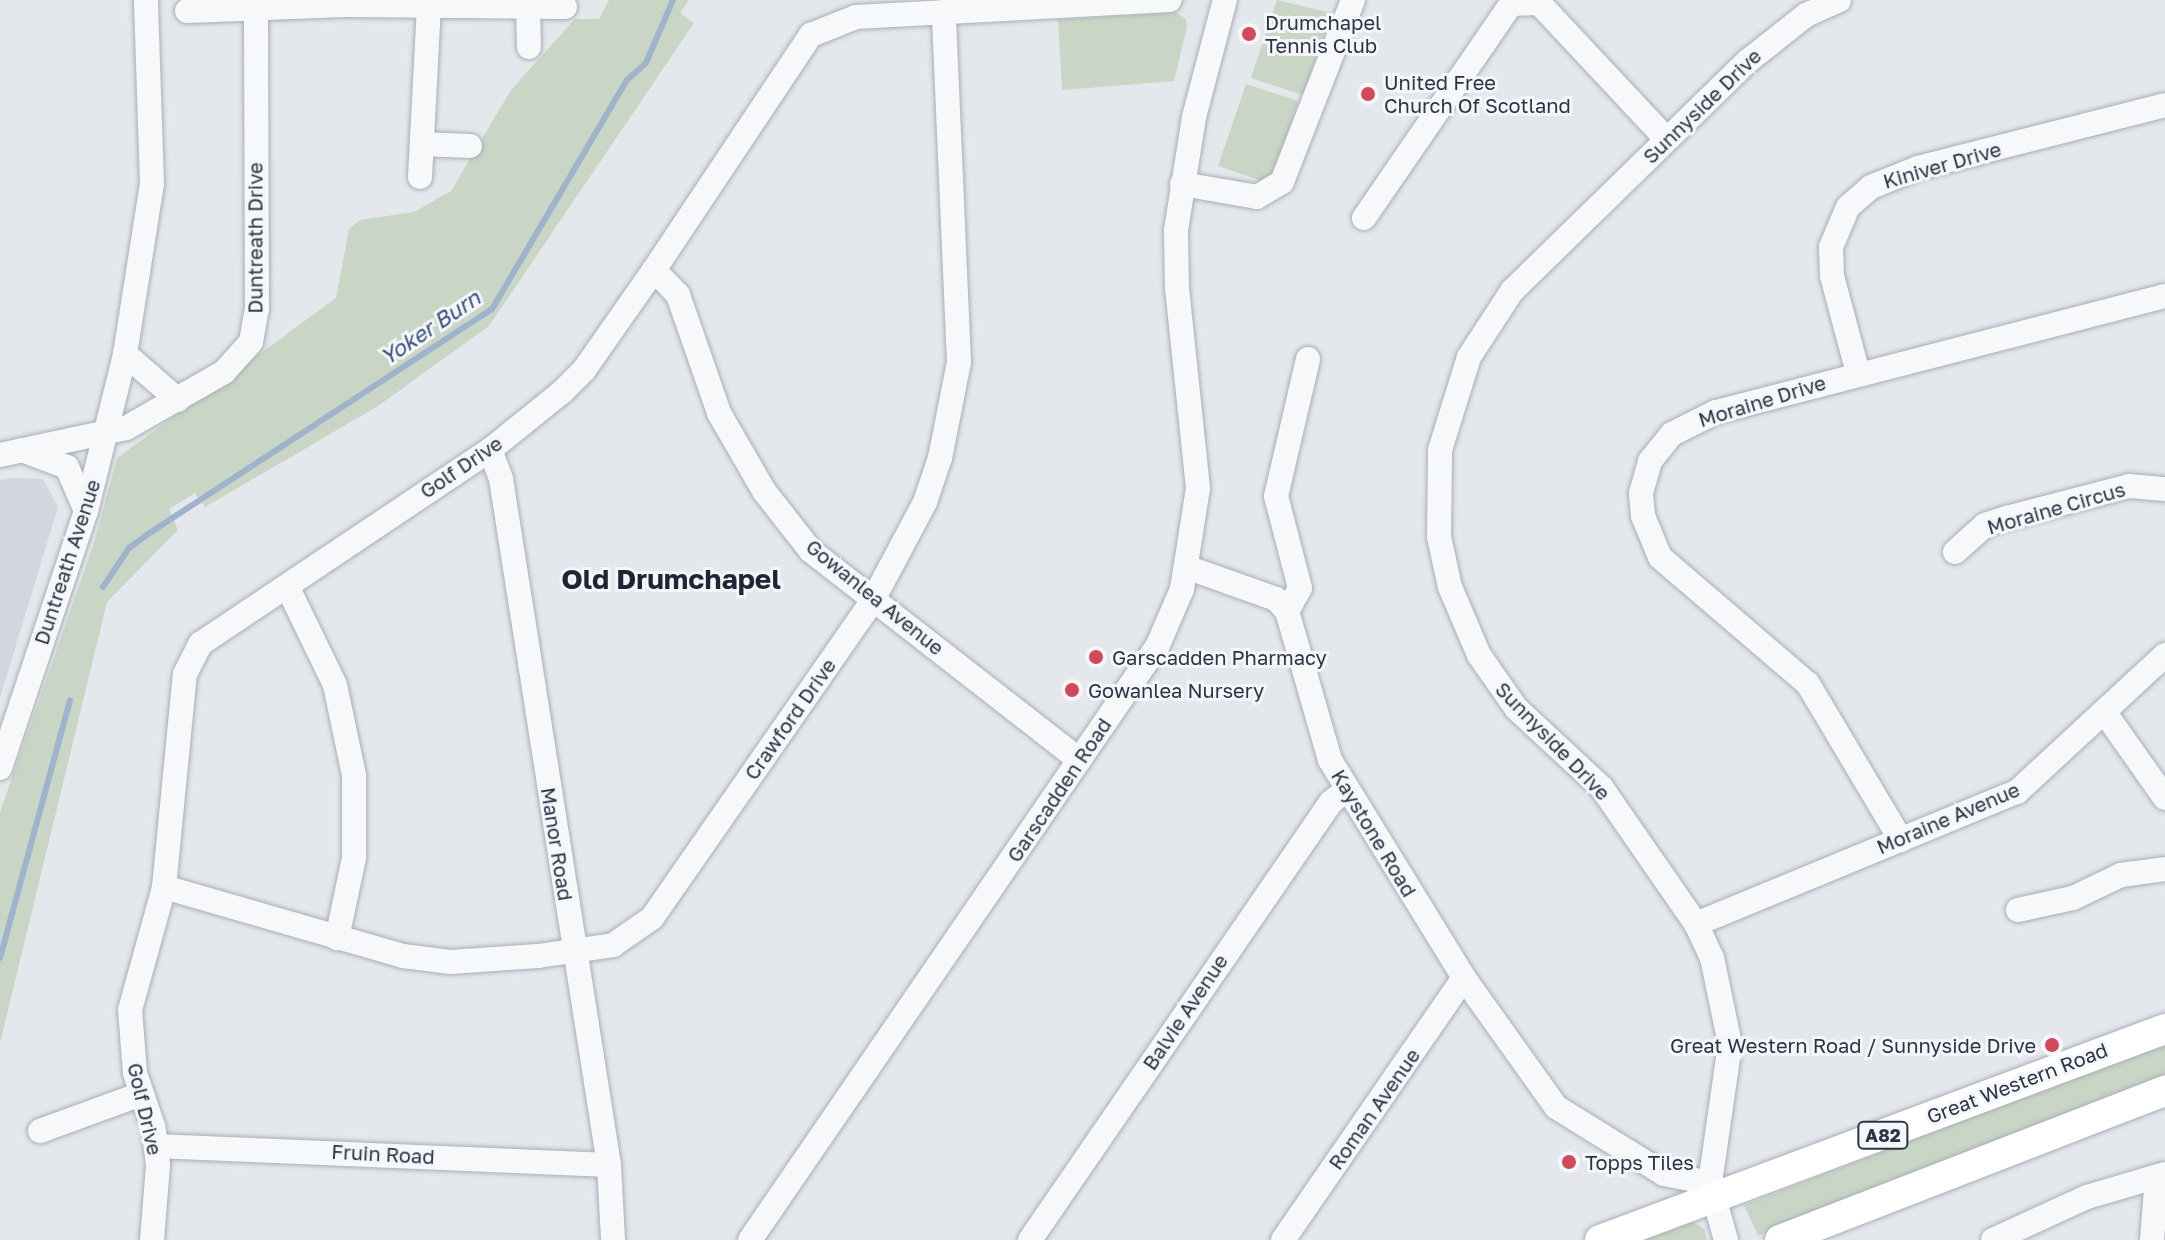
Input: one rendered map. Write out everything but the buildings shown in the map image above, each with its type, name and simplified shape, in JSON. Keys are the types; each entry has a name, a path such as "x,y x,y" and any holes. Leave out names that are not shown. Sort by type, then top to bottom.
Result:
{"main road":[{"name":"Great Western Road","path":"1600,1240 1711,1192 2165,1029"},
{"path":"1780,1240 2165,1091"}],"street":[{"name":"Duntreath Avenue","path":"0,768 86,511 125,354 152,184 146,0"},
{"name":"Golf Drive","path":"152,1240 158,1190 156,1146 131,1046 132,997 164,887 185,674 192,657 218,629 490,450 584,370 811,35 856,17 1170,0"},
{"name":"Garscadden Road","path":"750,1240 1158,645 1189,568 1198,488 1177,289 1182,184 1194,117 1225,0"},
{"path":"1182,184 1249,197 1269,193 1282,182 1353,0"},
{"name":"Sunnyside Drive","path":"1726,1240 1711,1192 1730,1044 1722,990 1696,924 1602,788 1498,686 1461,616 1439,537 1440,450 1453,399 1490,318 1512,291 1779,34 1839,0"},
{"path":"1364,218 1511,4 1539,3 1667,140"},
{"path":"420,177 429,7"},
{"path":"528,7 529,47"},
{"path":"187,11 565,7"},
{"name":"Duntreath Drive","path":"11,453 107,433 178,400 235,365 256,327 256,8"},
{"name":"Crawford Drive","path":"164,887 337,938 450,962 574,952 613,945 636,934 671,896 874,598 925,502 953,406 959,362 944,12"},
{"name":"Kiniver Drive","path":"1858,373 1832,276 1831,247 1848,207 1871,187 1918,168 2165,105"},
{"path":"422,144 470,146"},
{"name":"Gowanlea Avenue","path":"654,270 678,295 719,413 764,491 811,551 1079,760"},
{"name":"Moraine Drive","path":"1901,840 1808,684 1660,557 1643,516 1644,476 1672,434 1716,412 2165,296"},
{"path":"125,354 178,400"},
{"name":"Kaystone Road","path":"1308,359 1277,478 1276,496 1300,588 1287,611 1320,735 1347,790 1464,978 1556,1107 1664,1174 1711,1192"},
{"name":"Manor Road","path":"490,450 501,479 609,1165 613,1240"},
{"path":"11,453 67,467 86,511"},
{"name":"Moraine Circus","path":"1955,552 1985,525 2010,517 2129,486 2165,489"},
{"path":"1189,568 1276,599 1287,611"},
{"path":"287,586 321,648 348,736 357,821 337,938"},
{"name":"Moraine Avenue","path":"1696,924 2017,792 2165,655"},
{"path":"2105,713 2165,798"},
{"name":"Balvie Avenue","path":"1030,1240 1331,802 1347,790"},
{"path":"2018,910 2073,898 2121,875 2165,869"},
{"name":"Roman Avenue","path":"1283,1240 1464,978"},
{"path":"40,1131 141,1094"},
{"name":"Fruin Road","path":"156,1146 609,1165"},
{"path":"1993,1240 2087,1197 2161,1175 2152,1240"}],"shaded area":[{"path":"43,479 58,507 0,698 0,480"}],"green space":[{"path":"609,0 689,0 680,13 694,23 489,326 378,406 205,507 195,493 169,509 178,530 107,602 0,1043 0,812 94,543 117,458 336,298 349,229 360,220 414,212 451,191 511,90 575,19 599,19"},
{"path":"1277,0 1331,13 1303,95 1251,78"},
{"path":"1175,12 1186,19 1187,27 1174,81 1062,90 1058,20"},
{"path":"1246,84 1298,101 1271,184 1218,166"},
{"path":"2165,1043 2165,1079 1758,1236 1744,1205"},
{"path":"1693,1222 1704,1229 1707,1240 1643,1240"}],"waterway":[{"name":"Yoker Burn","path":"103,587 129,548 148,534 492,309 627,80 646,63 673,0"},
{"name":"Yoker Burn","path":"0,958 70,700"}],"place":[{"name":"Drumchapel Tennis Club","path":"1249,34"},
{"name":"United Free Church Of Scotland","path":"1368,94"},
{"name":"Garscadden Pharmacy","path":"1096,657"},
{"name":"Gowanlea Nursery","path":"1072,690"},
{"name":"Great Western Road / Sunnyside Drive","path":"2052,1045"},
{"name":"Topps Tiles","path":"1569,1162"}],"district":[{"name":"Old Drumchapel","path":"671,579"}]}
